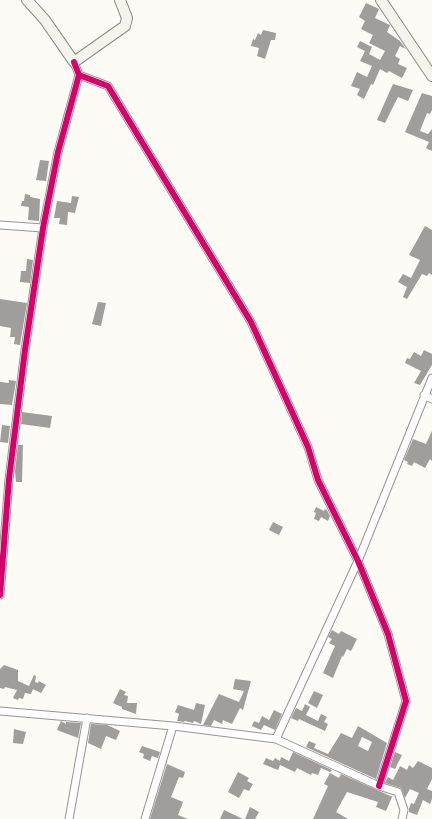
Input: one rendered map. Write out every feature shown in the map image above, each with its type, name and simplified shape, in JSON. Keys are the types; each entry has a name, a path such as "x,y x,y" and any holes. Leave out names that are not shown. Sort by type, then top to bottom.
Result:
{"street":[{"path":"0,595 14,433 44,228 58,152 79,75 78,60 27,0"},
{"path":"78,60 125,26 127,18 120,0"},
{"path":"381,0 432,76"},
{"path":"79,75 108,86 251,322 308,447 318,480 358,561 388,634 406,701 379,786"},
{"path":"0,225 44,228"},
{"path":"276,739 358,561 432,378"},
{"path":"424,395 432,399"},
{"path":"0,711 173,726 276,739 379,786 398,792 404,810 402,819"},
{"path":"69,819 87,718"},
{"path":"145,819 173,726"}],"building":[{"path":"366,3 379,9 375,18 390,25 387,32 400,41 406,49 400,46 395,56 400,59 398,64 407,68 402,78 389,71 387,73 380,69 373,85 371,84 364,99 357,95 360,89 351,86 357,72 367,77 372,66 360,61 365,51 357,47 360,41 372,47 369,54 380,60 385,51 369,43 373,35 361,29 365,21 359,17"},
{"path":"263,30 276,33 275,40 271,40 265,59 257,56 259,48 251,46 253,39 255,40 258,33 261,35"},
{"path":"393,84 413,90 408,101 398,97 385,123 377,120"},
{"path":"422,93 432,96 432,110 430,114 427,113 420,131 428,134 432,129 432,151 426,148 429,142 405,132"},
{"path":"40,160 49,161 46,181 36,180"},
{"path":"25,194 30,195 30,197 40,199 39,221 28,220 29,207 21,206 22,201 24,201"},
{"path":"72,196 79,197 75,213 68,212 67,225 59,224 60,218 54,218 57,201 71,203"},
{"path":"425,226 432,230 432,275 429,273 427,276 422,274 407,299 403,297 407,287 398,282 403,274 411,278 420,260 409,255"},
{"path":"27,259 33,260 30,283 20,282 21,271 26,271"},
{"path":"0,299 27,303 20,345 14,344 15,337 10,337 11,328 0,326"},
{"path":"98,302 106,303 101,326 92,324"},
{"path":"424,350 432,354 432,365 420,385 414,383 421,371 405,363 407,358 410,359 414,352 421,356"},
{"path":"9,380 16,381 12,405 0,404 0,382 9,383"},
{"path":"22,412 52,416 50,428 21,424"},
{"path":"2,425 10,426 8,443 0,442"},
{"path":"432,431 432,461 430,459 425,468 414,462 412,466 407,464 408,462 404,460 413,439 426,444"},
{"path":"18,445 23,445 22,482 16,482 15,471"},
{"path":"316,507 324,511 325,509 327,510 330,516 328,521 321,517 319,521 314,519"},
{"path":"273,522 283,527 279,535 269,530"},
{"path":"332,630 339,634 341,631 357,639 351,651 347,649 343,657 342,656 333,678 323,673 335,646 329,643 332,639 328,637"},
{"path":"4,665 18,670 18,681 29,686 34,675 36,676 35,682 38,683 39,681 46,685 41,693 33,689 31,694 25,693 23,699 19,698 18,700 13,698 17,690 5,687 4,689 0,688 0,669"},
{"path":"235,679 251,681 243,710 240,708 232,724 223,720 222,724 214,720 211,726 203,725 219,694 239,702 244,691 233,689"},
{"path":"120,689 126,692 124,695 128,696 127,703 137,703 136,714 122,709 122,707 113,703"},
{"path":"314,691 323,695 317,708 308,703"},
{"path":"196,703 205,705 201,724 194,721 193,723 177,721 179,714 175,712 178,705 194,710"},
{"path":"305,704 310,707 306,715 318,721 321,714 327,717 324,722 328,724 325,731 299,719 298,721 291,718 296,708 302,711"},
{"path":"274,710 282,714 275,730 264,725 261,730 252,726 254,721 259,723 262,716 269,720"},
{"path":"61,721 66,724 66,722 81,723 78,738 57,730"},
{"path":"91,724 107,725 120,731 116,740 106,736 101,749 88,743"},
{"path":"358,726 387,743 376,779 306,747 309,741 316,744 314,748 328,754 341,733 352,738","holes":["362,737 372,742 368,751 358,746"]},
{"path":"14,729 26,732 23,744 13,743"},
{"path":"142,746 160,752 158,758 152,756 150,761 143,758 144,754 139,752"},
{"path":"293,752 332,770 330,772 321,768 318,775 312,773 311,775 297,768 295,772 280,765 278,770 263,764 266,758 273,761 275,758 280,761 281,757 289,761"},
{"path":"395,752 402,755 395,769 390,767"},
{"path":"418,761 432,768 432,779 427,789 432,791 432,799 430,804 423,800 417,815 409,812 409,809 411,803 414,804 419,793 410,789 405,798 401,788 385,783 388,777 393,780 400,766 407,770 409,765 413,768"},
{"path":"167,764 185,772 183,778 179,777 171,797 183,802 178,815 188,819 150,819"},
{"path":"238,772 249,778 247,781 253,784 249,791 244,789 239,798 228,792"},
{"path":"330,773 339,778 341,774 395,798 392,797 386,811 376,807 378,802 347,792 336,812 348,819 313,819 328,786 324,784"},
{"path":"250,807 259,812 255,819 245,819"},
{"path":"224,810 243,819 220,819"}],"cycle path":[{"path":"0,595 9,479 25,350 43,228 58,152 79,75 74,62"},
{"path":"79,75 108,86 251,322 308,447 318,480 358,561 388,634 406,701 379,786"}]}
